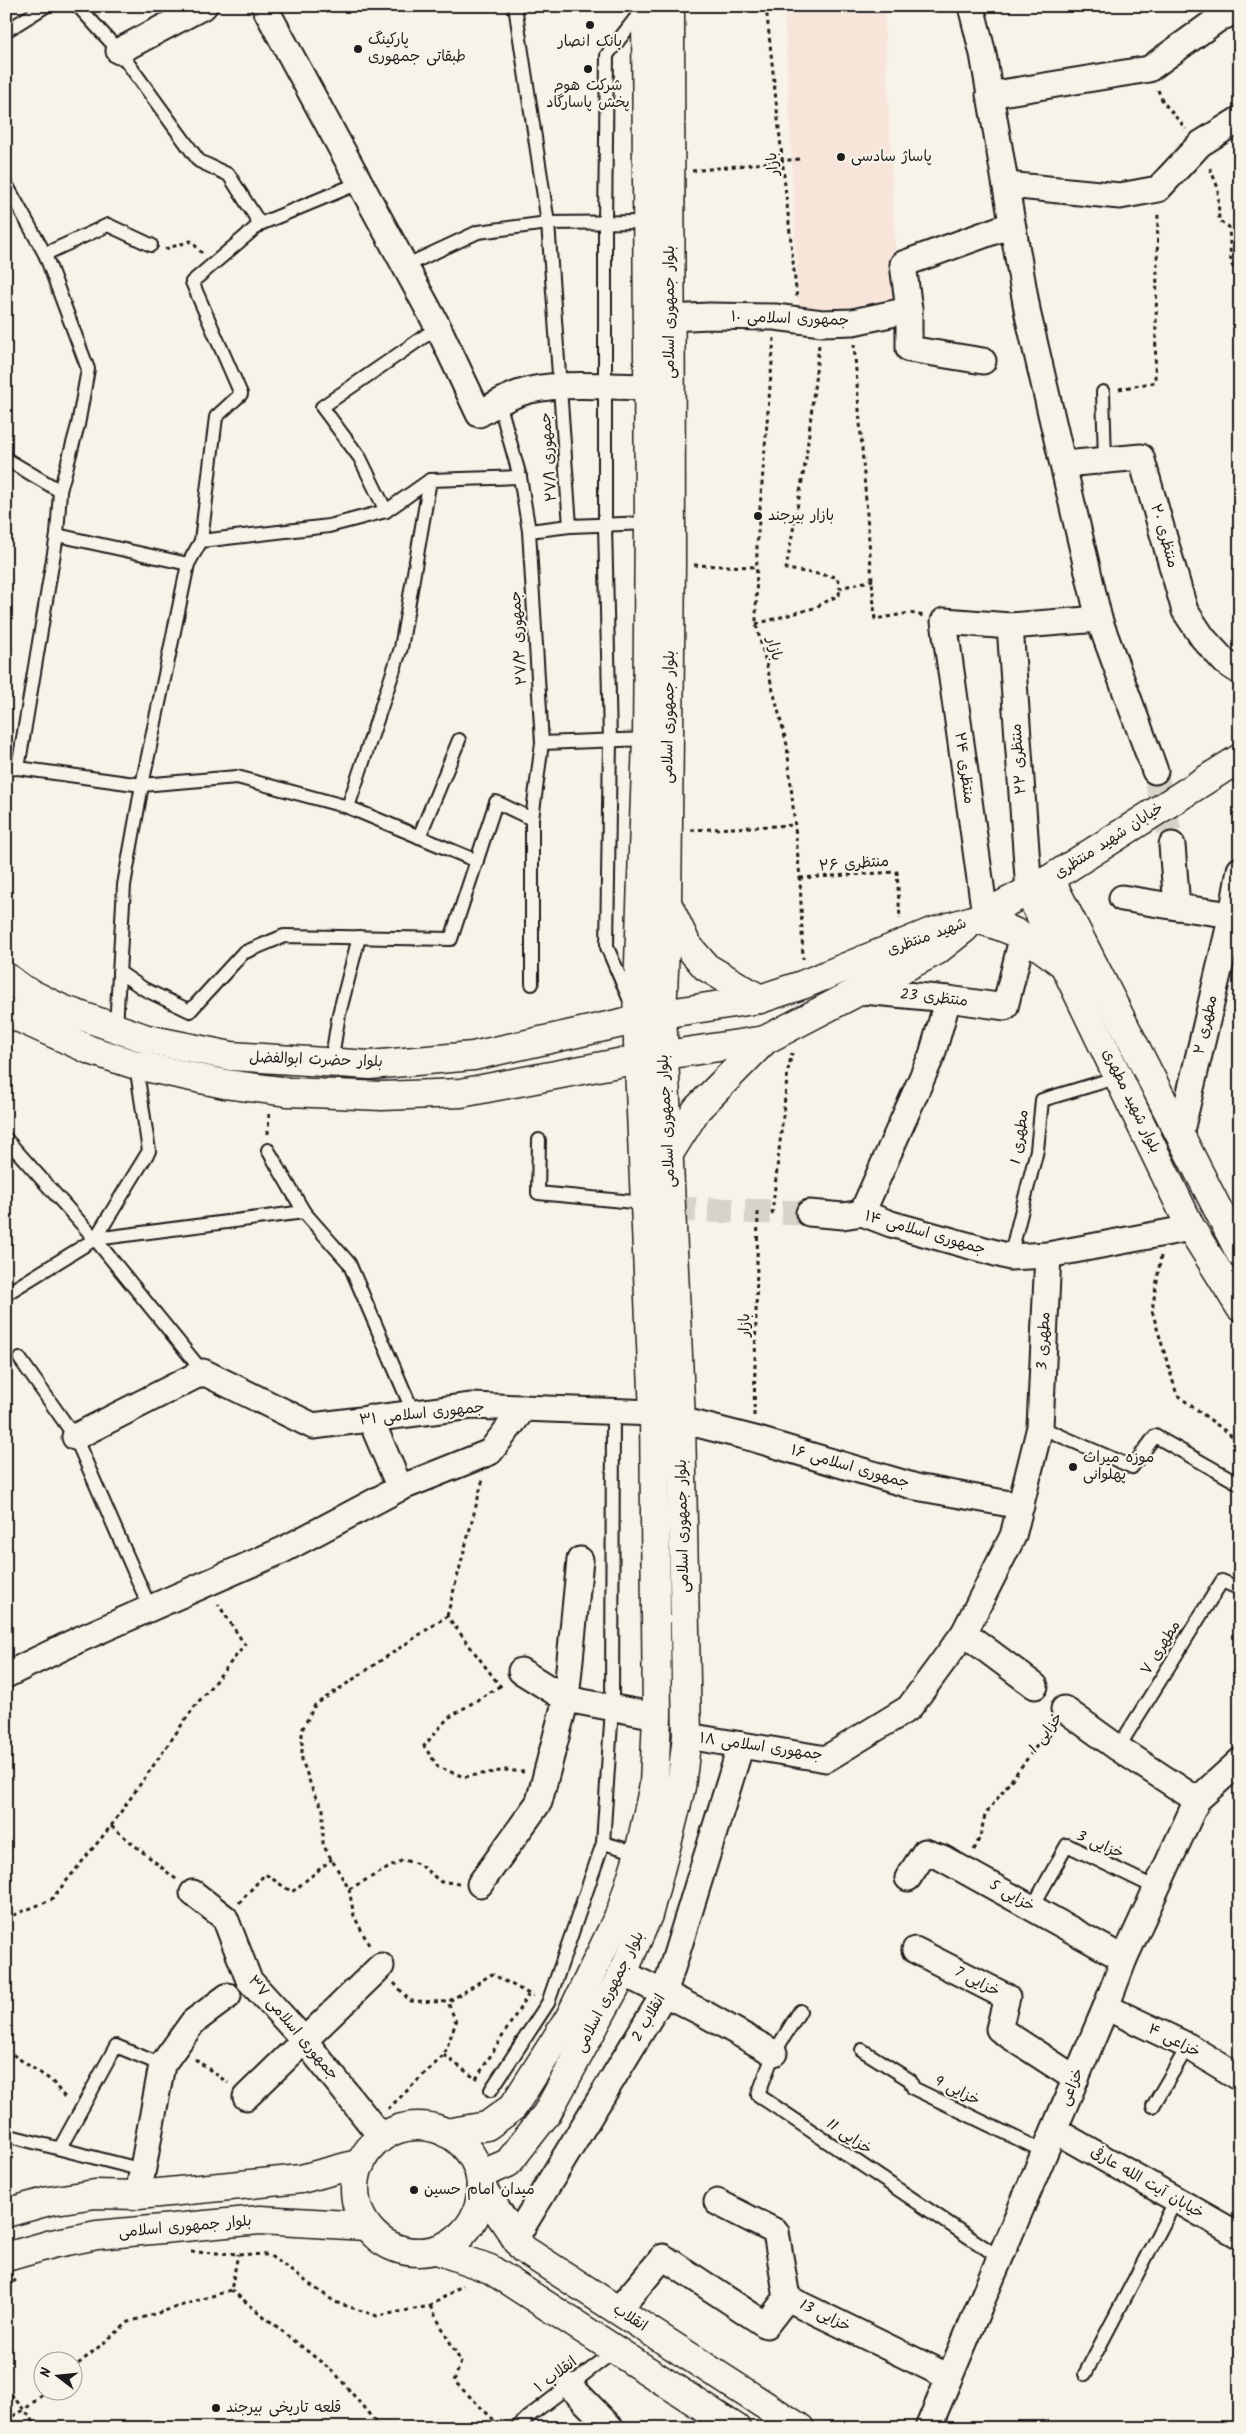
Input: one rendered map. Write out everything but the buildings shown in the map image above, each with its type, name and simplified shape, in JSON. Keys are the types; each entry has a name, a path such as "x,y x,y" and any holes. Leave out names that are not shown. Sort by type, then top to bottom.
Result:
{"main road":[{"name":"بلوار جمهوری اسلامی","path":"446,2133 487,2126 513,2107 570,2017 621,1911 639,1853 654,1784 657,1716 654,1413 644,1203 651,1057 647,739 649,522 645,6"},
{"name":"بلوار جمهوری اسلامی","path":"650,1017 667,904 671,564 670,6"},
{"name":"خیابان شهید منتظری","path":"980,917 1039,885 1240,758"},
{"name":"بلوار شهید مطهری","path":"1039,885 1066,966 1191,1228 1240,1307"},
{"name":"بلوار شهید مطهری","path":"1039,885 1180,1135 1240,1253"},
{"path":"667,904 687,944 706,967 760,999"},
{"path":"980,917 1023,935 1037,943 1066,966"},
{"name":"شهید منتظری","path":"650,1017 760,999 802,985 929,933 980,917"},
{"name":"شهید منتظری","path":"651,1057 765,1040 863,991 936,951 980,917"},
{"name":"بلوار حضرت ابوالفضل","path":"6,977 22,989 62,1009 147,1038 231,1056 331,1063 370,1065 473,1056 650,1017"},
{"name":"بلوار حضرت ابوالفضل","path":"6,1012 90,1050 136,1065 225,1084 270,1090 382,1096 461,1093 651,1057"},
{"path":"670,1152 697,1109 765,1040"},
{"name":"بلوار جمهوری اسلامی","path":"480,2181 508,2163 547,2113 623,1973 648,1915 681,1787 687,1736 681,1420 670,1152 651,1057"},
{"path":"412,2126 429,2127 446,2133 461,2143 473,2158 480,2181 476,2216 467,2230 455,2241 437,2250 417,2253 398,2250 380,2240 366,2226 359,2212 355,2195 356,2179 361,2163 377,2131 396,2130 412,2126"},
{"path":"6,2213 49,2201 95,2194 140,2182 301,2179 361,2163"},
{"name":"انقلاب","path":"480,2181 523,2249 800,2428"},
{"name":"بلوار جمهوری اسلامی","path":"15,2267 35,2248 97,2236 260,2220 366,2226"},
{"path":"437,2250 490,2269 736,2428"}],"street":[{"path":"118,51 204,6"},
{"path":"264,6 438,328 489,408 522,392 561,387 648,387"},
{"path":"971,6 983,54 1028,315 1064,464 1098,619 1154,772"},
{"path":"990,95 1149,68 1218,19 1240,9"},
{"path":"1007,185 1120,196 1158,189 1200,144 1240,119"},
{"path":"983,362 909,349 909,310 903,264 1011,225"},
{"name":"جمهوری اسلامی ۱۰","path":"670,318 709,316 853,322 909,310"},
{"name":"منتظری ۲۰","path":"1064,464 1141,457 1185,611 1203,638 1225,662 1240,672"},
{"path":"944,621 1010,626 1098,619"},
{"name":"منتظری ۲۴","path":"944,621 980,917"},
{"name":"منتظری ۲۲","path":"1010,626 1039,885"},
{"path":"1172,845 1177,907"},
{"name":"مطهری ۲","path":"1180,1135 1236,917 1240,870"},
{"path":"1122,898 1236,917"},
{"name":"منتظری 23","path":"863,991 948,998 1005,1007 1023,935"},
{"path":"862,1213 932,1054 948,998"},
{"name":"جمهوری اسلامی ۱۴","path":"809,1214 843,1216 862,1213 891,1224 1010,1257"},
{"path":"1010,1257 1048,1254 1191,1228"},
{"name":"مطهری 3","path":"1040,1427 1048,1254"},
{"path":"75,1437 203,1372"},
{"name":"جمهوری اسلامی ۳۱","path":"203,1372 313,1426 472,1406 654,1413"},
{"path":"6,1675 150,1608 283,1550 400,1488 490,1452 524,1408"},
{"path":"370,1418 400,1488"},
{"name":"جمهوری اسلامی ۱۶","path":"681,1420 755,1439 916,1486 1021,1506"},
{"name":"جمهوری اسلامی ۱۸","path":"687,1736 826,1759 909,1708 964,1633 1013,1536 1040,1427"},
{"path":"480,1884 539,1802 566,1699 580,1560"},
{"path":"964,1633 1034,1686"},
{"path":"521,1671 566,1699 657,1716"},
{"name":"خزایی 1","path":"1064,1709 1118,1748 1197,1800"},
{"name":"انقلاب 2","path":"515,2239 664,1994 741,1745"},
{"name":"خزاعی","path":"928,2428 1076,2079 1124,1959 1197,1800 1240,1761"},
{"name":"خزایی 5","path":"908,1878 925,1852 942,1858 1124,1959"},
{"path":"193,1893 225,1918"},
{"name":"جمهوری اسلامی ۳۷","path":"225,1918 249,1980 304,2040 377,2131"},
{"name":"خزایی 7","path":"915,1950 1008,1997 999,2029 1076,2079"},
{"path":"246,2097 380,1966"},
{"path":"623,1973 774,2053"},
{"path":"140,2182 169,2055 193,2022 228,1996"},
{"name":"خزاعی ۴","path":"1106,2007 1188,2046 1240,2078"},
{"name":"خیابان آیت الله عارفی","path":"1049,2141 1176,2200 1240,2236"},
{"path":"717,2202 776,2232 787,2298"},
{"name":"خزایی 13","path":"618,2310 663,2257 766,2325 787,2298 949,2377"},
{"path":"570,2386 611,2428"}],"lane":[{"path":"6,31 46,6"},
{"path":"78,6 118,51 199,161 229,175 260,224"},
{"name":"جمهوری ۲۷/۱","path":"515,6 548,223 570,526"},
{"path":"645,6 607,55 604,387 610,740 607,947 650,1017"},
{"path":"116,1028 124,884 142,785 188,564 202,542 216,417 241,394 192,282 260,224 359,183"},
{"path":"6,184 45,254 88,369 78,425 60,491 57,536 12,768 142,785 237,776 348,807 476,861"},
{"path":"405,266 478,232 548,223 647,222"},
{"path":"45,254 108,225 151,246"},
{"path":"386,511 360,458 322,407 438,328"},
{"path":"1103,392 1105,460"},
{"name":"جمهوری ۲۷/۲","path":"489,408 520,477 529,530 542,743 532,820 532,984"},
{"path":"6,459 60,491"},
{"path":"202,542 329,526 386,511 430,480 520,477"},
{"path":"348,807 401,648 430,480"},
{"path":"529,530 649,522"},
{"path":"57,536 188,564"},
{"path":"542,743 647,739"},
{"path":"419,837 459,740"},
{"path":"118,972 144,989 190,1011 243,953 284,936 451,939 496,802 532,820"},
{"path":"331,1063 339,1014 359,937"},
{"path":"95,1239 149,1150 136,1065"},
{"name":"مطهری 1","path":"1010,1257 1037,1150 1042,1100 1119,1077"},
{"name":"جمهوری اسلامی ۳۱","path":"6,1139 95,1239 203,1372"},
{"path":"539,1140 538,1193 644,1203"},
{"path":"268,1150 304,1212 349,1262 414,1414"},
{"path":"6,1294 95,1239 304,1212"},
{"path":"20,1359 75,1437 150,1608"},
{"path":"491,2090 548,2002 603,1843 612,1708 613,1411"},
{"path":"1040,1427 1132,1467 1155,1436 1240,1484"},
{"name":"مطهری ۷","path":"1118,1748 1222,1581 1240,1589"},
{"path":"603,1843 639,1853"},
{"name":"خزایی 3","path":"1032,1908 1067,1845 1156,1888"},
{"name":"خزایی 11","path":"800,2011 774,2053 758,2095 1000,2258"},
{"path":"60,2148 116,2046 169,2055"},
{"path":"1153,2106 1188,2046"},
{"name":"خزایی 9","path":"862,2050 910,2080 913,2088 1049,2141"},
{"path":"6,2135 60,2148 140,2182"},
{"path":"1085,2374 1176,2200"},
{"name":"انقلاب ۱","path":"517,2428 528,2417 616,2350"}],"path":[{"name":"بازار","path":"766,6 784,160 799,320 757,567 756,624 787,745 800,878 802,985"},
{"path":"670,175 798,159"},
{"path":"1103,392 1155,382 1158,189"},
{"path":"151,246 165,249 191,241 212,265"},
{"path":"756,624 814,608 838,595 840,588 837,577 786,569 806,460 799,320"},
{"path":"853,322 873,580 874,619 910,613 944,621"},
{"path":"671,564 757,567"},
{"path":"840,588 873,580"},
{"path":"668,831 795,825"},
{"name":"منتظری ۲۶","path":"800,878 897,872 901,945"},
{"path":"772,1214 788,1070 799,1024"},
{"path":"268,1150 270,1090"},
{"name":"بازار","path":"755,1439 758,1212"},
{"path":"1164,1233 1158,1285 1152,1311 1177,1394 1240,1442"},
{"path":"490,1452 448,1616 315,1704 302,1730 302,1760 314,1794 323,1808 323,1845 349,1889 354,1916 380,1966 410,2001 448,2002 492,1974 548,2002"},
{"path":"6,1918 52,1900 111,1826 195,1706 245,1645 205,1584"},
{"path":"448,1616 500,1686"},
{"path":"521,1671 448,1718 424,1746 438,1767 464,1778 506,1770 547,1774"},
{"name":"خزایی 1","path":"964,1870 980,1837 985,1815 1064,1709"},
{"path":"111,1826 193,1893"},
{"path":"225,1918 265,1874 292,1892 332,1859"},
{"path":"349,1889 403,1860 419,1864 441,1882 480,1884"},
{"path":"476,2079 529,1994"},
{"path":"377,2131 444,2055 456,2022 448,2002"},
{"path":"6,2050 52,2081 79,2113"},
{"path":"169,2055 246,2097"},
{"path":"190,2252 269,2255 335,2302 377,2316 430,2306 490,2269"},
{"path":"231,2290 238,2254"},
{"path":"6,2286 15,2267"},
{"path":"82,2362 129,2322 231,2290"},
{"path":"231,2290 336,2374 378,2425 377,2428"},
{"path":"430,2306 461,2362 454,2381 502,2428"},
{"path":"6,2388 39,2428"},
{"path":"6,2420 34,2402"}],"shaded area":[{"name":"پاساژ سادسی","path":"784,6 884,6 898,308 799,311"}],"tunnel":[{"path":"1155,771 1172,845"},
{"path":"671,1209 809,1213"}],"place":[{"name":"بانک انصار","path":"590,25"},
{"name":"پارکینگ طبقاتی جمهوری","path":"358,49"},
{"name":"شرکت هوم پخش پاسارگاد","path":"588,69"},
{"name":"پاساژ سادسی","path":"841,157"},
{"name":"بازار بیرجند","path":"758,516"},
{"name":"موزه میراث پهلوانی","path":"1073,1467"},
{"name":"میدان امام حسین","path":"414,2190"},
{"name":"قلعه تاریخی بیرجند","path":"216,2408"}]}
